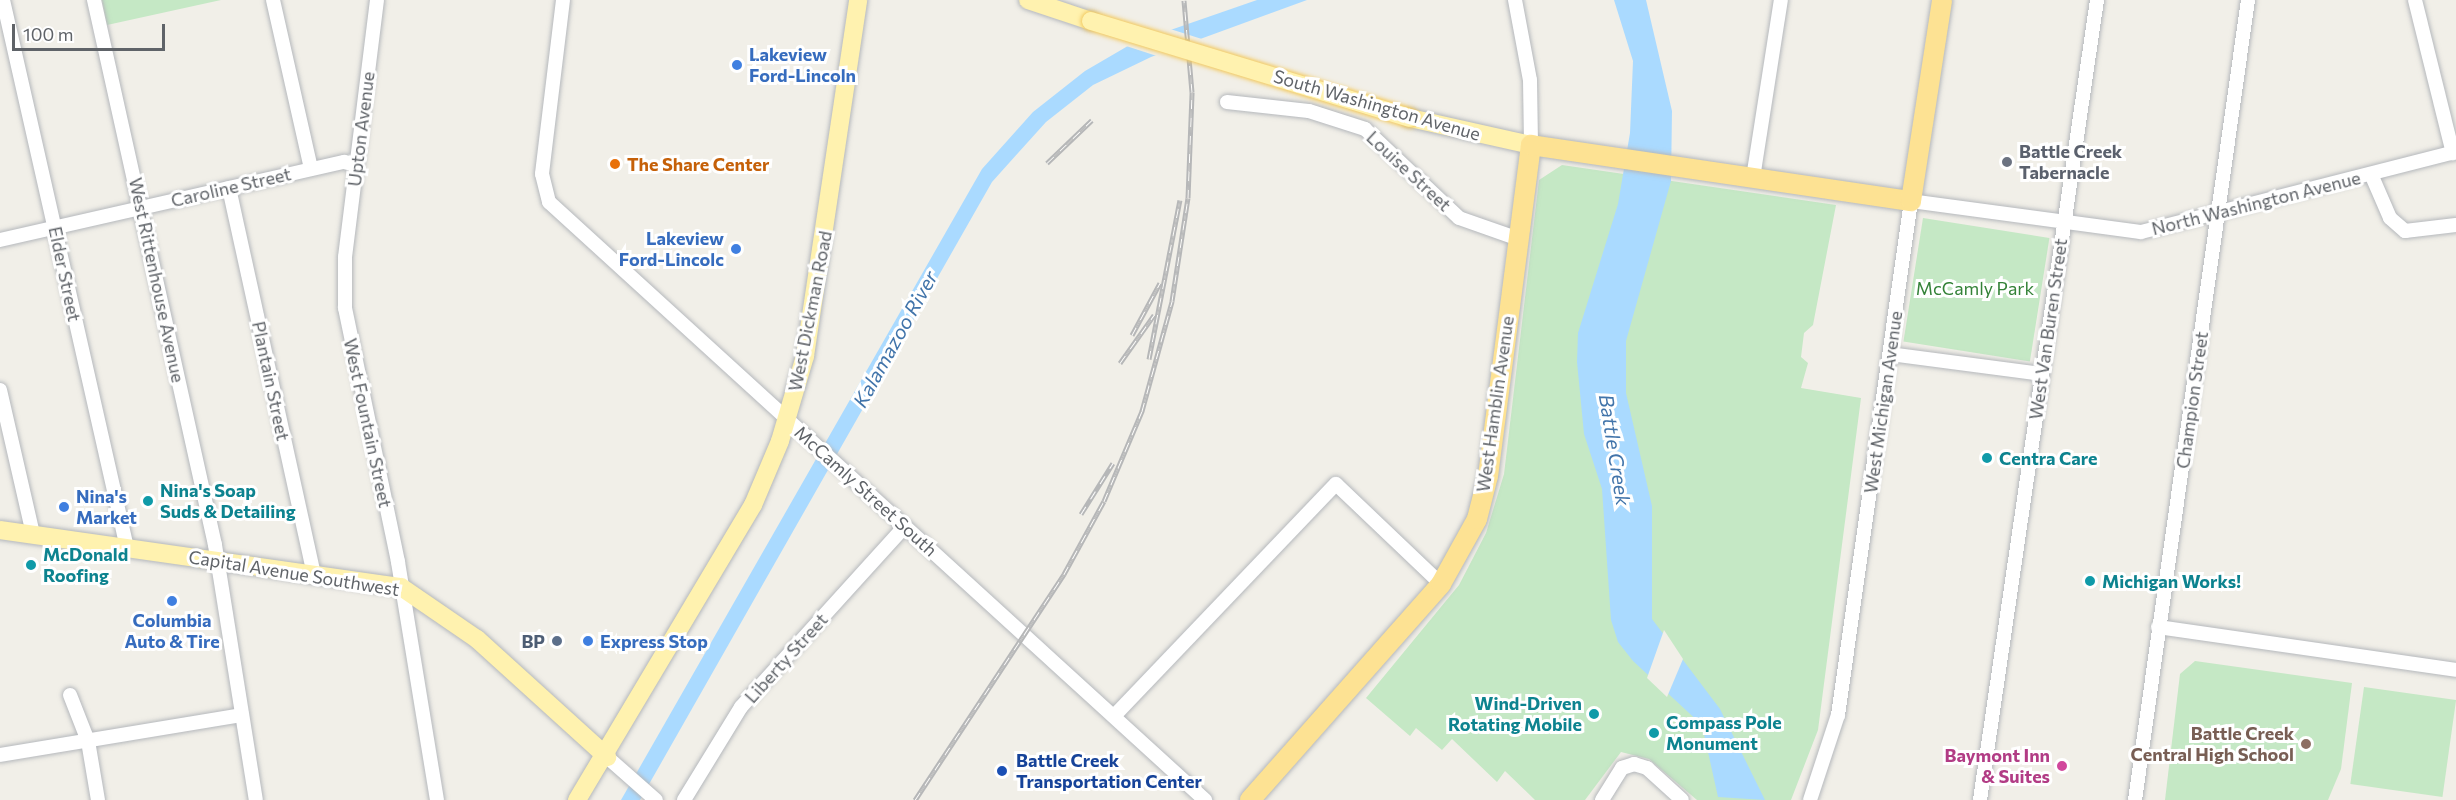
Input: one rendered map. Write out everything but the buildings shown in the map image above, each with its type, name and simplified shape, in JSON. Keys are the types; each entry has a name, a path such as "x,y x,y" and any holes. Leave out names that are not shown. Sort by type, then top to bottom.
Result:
{"highway":[{"name":"West Michigan Avenue","path":"1911,201 1942,0"},
{"name":"South Washington Avenue","path":"1531,145 1911,201"},
{"name":"West Hamblin Avenue","path":"1250,800 1440,584 1477,519 1488,476 1516,238 1531,145"}],"main road":[{"name":"West Dickman Road","path":"577,800 607,757 753,505 786,419 805,356 824,248 858,0"},
{"name":"South Washington Avenue","path":"1028,0 1410,118 1531,145"},
{"name":"Capital Avenue Southwest","path":"0,530 401,587 477,639 607,757"}],"street":[{"name":"Elder Street","path":"3,0 127,548"},
{"name":"West Rittenhouse Avenue","path":"94,0 217,560 256,800"},
{"path":"273,0 311,169"},
{"name":"Upton Avenue","path":"345,257 377,0"},
{"name":"McCamly Street South","path":"563,0 542,174 544,193 557,211 1205,800"},
{"name":"West Hamblin Avenue","path":"1515,0 1530,80 1531,145"},
{"path":"1753,178 1781,0"},
{"name":"West Van Buren Street","path":"1980,800 2097,0"},
{"name":"Champion Street","path":"2135,800 2248,0"},
{"path":"2415,0 2455,152"},
{"name":"Louise Street","path":"1227,102 1309,111 1365,129 1459,218 1516,238"},
{"name":"North Washington Avenue","path":"1911,201 2140,232 2218,215 2455,152"},
{"name":"Caroline Street","path":"0,240 311,169 356,165"},
{"path":"2372,174 2390,219 2405,231 2456,225"},
{"name":"Plantain Street","path":"229,188 314,573"},
{"name":"West Michigan Avenue","path":"1810,800 1838,715 1911,201"},
{"name":"West Fountain Street","path":"345,257 348,330 401,587 437,800"},
{"path":"1890,354 2042,374"},
{"path":"0,390 33,534"},
{"path":"1114,716 1332,489 1440,584"},
{"name":"Liberty Street","path":"684,800 741,707 904,527"},
{"path":"2158,627 2456,670"},
{"path":"70,695 88,741 98,800"},
{"path":"0,755 242,715"},
{"name":"Capital Avenue Southwest","path":"607,757 655,799"},
{"path":"1602,800 1622,768 1634,764 1647,768 1682,800"}],"green space":[{"path":"102,0 221,0 107,25"},
{"path":"1562,165 1836,205 1813,325 1804,333 1801,357 1808,363 1801,388 1861,398 1818,730 1791,800 1697,800 1649,759 1621,752 1585,800 1535,800 1505,771 1497,782 1452,739 1442,750 1416,728 1410,736 1366,698 1459,585 1486,533 1504,474 1539,180"},
{"name":"McCamly Park","path":"1923,218 2049,238 2030,361 1903,341"},
{"path":"2195,661 2352,683 2341,769 2328,800 2165,800 2180,674"},
{"path":"2364,687 2456,700 2442,797 2350,784"}],"water":[{"name":"Kalamazoo River","path":"1257,0 1307,0 1151,57 1093,85 1046,122 992,182 640,800 621,800 982,169 1033,112 1085,71 1133,43"},
{"name":"Battle Creek","path":"1614,0 1646,0 1672,111 1671,181 1626,341 1626,393 1652,506 1652,619 1720,709 1765,800 1718,797 1702,725 1633,661 1618,642 1611,620 1602,489 1584,434 1577,362 1578,333 1618,204 1630,133 1633,61"}],"pier":[{"path":"1167,28 1205,40 1160,57 1123,45"},
{"path":"1664,630 1683,659 1667,697 1647,678"}],"railway":[{"path":"915,800 1064,574 1104,501 1142,411 1172,301 1188,198 1192,92 1184,0"},
{"path":"1047,163 1092,120"},
{"path":"1149,359 1180,200"},
{"path":"1132,335 1160,283"},
{"path":"1120,363 1154,315"},
{"path":"1081,514 1113,463"}],"place":[{"name":"Lakeview Ford-Lincoln","path":"737,65"},
{"name":"Battle Creek Tabernacle","path":"2007,162"},
{"name":"The Share Center","path":"615,164"},
{"name":"Lakeview Ford-Lincolc","path":"736,249"},
{"name":"Centra Care","path":"1987,458"},
{"name":"Nina's Soap Suds & Detailing","path":"148,501"},
{"name":"Nina's Market","path":"64,507"},
{"name":"McDonald Roofing","path":"31,565"},
{"name":"Michigan Works!","path":"2090,581"},
{"name":"Columbia Auto & Tire","path":"172,601"},
{"name":"BP","path":"557,641"},
{"name":"Express Stop","path":"588,641"},
{"name":"Wind-Driven Rotating Mobile","path":"1594,714"},
{"name":"Compass Pole Monument","path":"1654,733"},
{"name":"Battle Creek Central High School","path":"2306,744"},
{"name":"Baymont Inn & Suites","path":"2062,766"},
{"name":"Battle Creek Transportation Center","path":"1002,771"}]}
